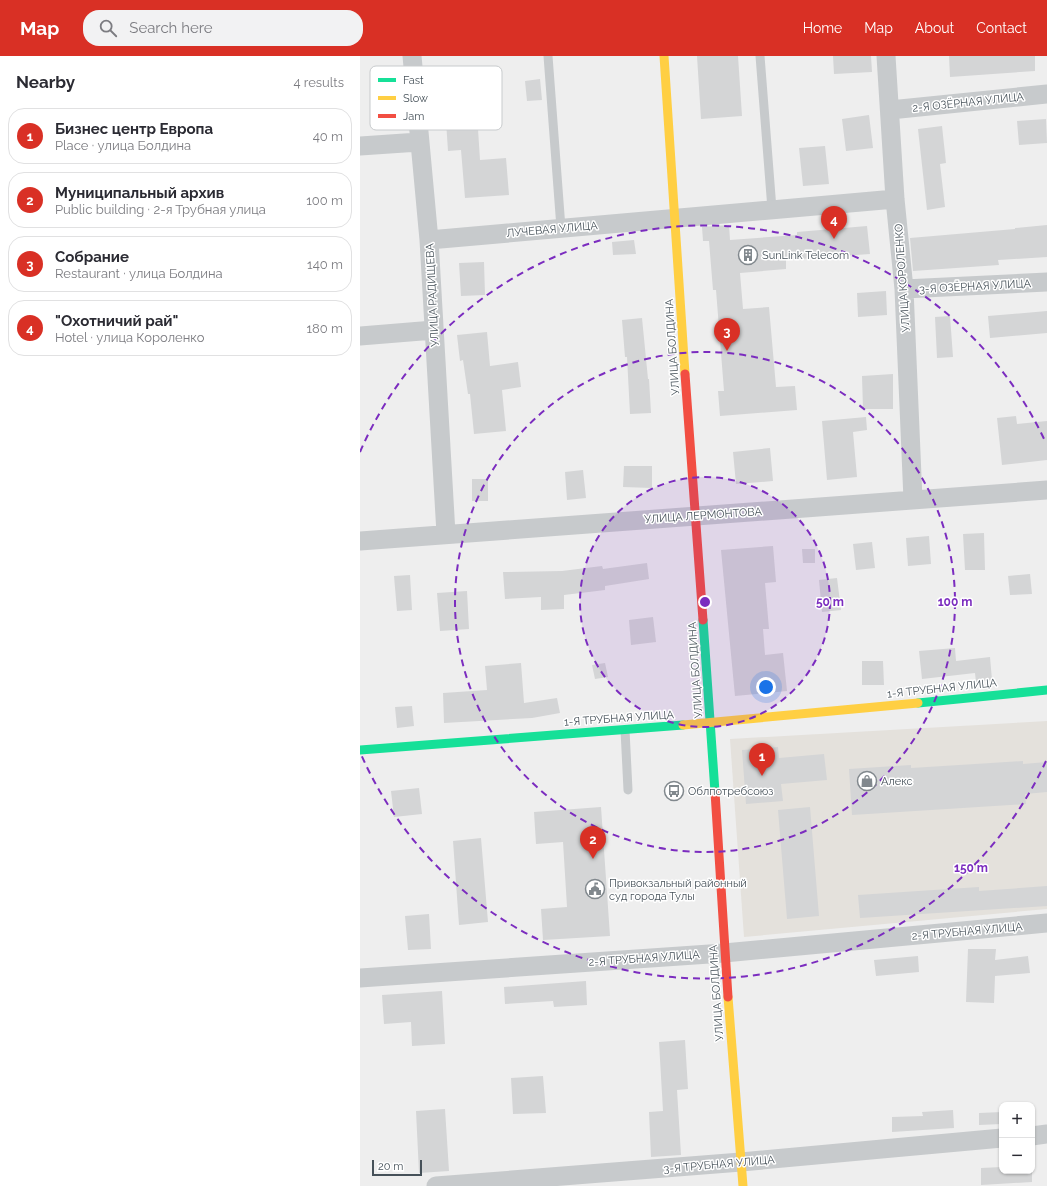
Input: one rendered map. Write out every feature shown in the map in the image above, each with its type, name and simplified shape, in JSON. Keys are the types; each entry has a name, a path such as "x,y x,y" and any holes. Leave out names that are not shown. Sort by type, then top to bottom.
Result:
{"main road":[{"name":"УЛИЦА БОЛДИНА","path":"664,56 695,515 711,723 724,953 743,1186"},
{"name":"1-Я ТРУБНАЯ УЛИЦА","path":"360,750 711,723 1047,690"}],"street":[{"name":"УЛИЦА РАДИЩЕВА","path":"412,56 413,66"},
{"name":"УЛИЦА КОРОЛЕНКО","path":"886,56 895,199 904,289 913,500"},
{"name":"2-Я ОЗЁРНАЯ УЛИЦА","path":"890,110 1047,94"},
{"name":"УЛИЦА РАДИЩЕВА","path":"418,130 428,240 446,534"},
{"path":"360,146 419,142"},
{"name":"ЛУЧЕВАЯ УЛИЦА","path":"428,240 895,199"},
{"name":"3-Я ОЗЁРНАЯ УЛИЦА","path":"904,289 1047,282"},
{"path":"360,336 434,330"},
{"name":"УЛИЦА ЛЕРМОНТОВА","path":"360,541 1047,490"},
{"name":"2-Я ТРУБНАЯ УЛИЦА","path":"360,978 724,953 1047,924"},
{"path":"1035,1136 1047,1134"},
{"name":"3-Я ТРУБНАЯ УЛИЦА","path":"436,1186 741,1162 999,1138"}],"lane":[{"path":"548,56 561,228"},
{"path":"760,56 772,209"},
{"path":"625,730 628,790"}],"shaded area":[{"path":"1047,721 1047,909 744,937 730,739"}],"building":[{"path":"697,56 738,56 742,116 701,119"},
{"path":"833,56 871,56 872,72 834,74"},
{"path":"949,56 1035,56 1035,71 950,77"},
{"path":"540,79 542,100 527,101 525,81"},
{"path":"869,115 873,148 846,151 842,119"},
{"path":"1046,119 1047,143 1019,145 1017,121"},
{"path":"942,126 946,163 940,164 945,207 927,210 918,129"},
{"path":"447,130 478,130 480,160 506,158 509,195 465,198 461,150 448,151"},
{"path":"825,146 829,184 803,186 799,148"},
{"path":"729,225 730,240 797,235 797,232 867,226 870,254 786,260 786,269 740,273 743,309 769,307 776,387 795,386 797,410 720,416 718,391 724,391 716,290 713,290 709,241 703,241 702,227"},
{"path":"1047,225 1047,257 998,260 999,265 913,271 910,238"},
{"path":"634,240 636,254 613,255 612,242"},
{"path":"484,262 485,295 461,296 459,263"},
{"path":"886,291 887,315 858,317 857,293"},
{"path":"1047,311 1047,333 990,338 988,316"},
{"path":"950,316 953,357 937,358 935,317"},
{"path":"642,318 649,379 651,413 630,414 627,357 625,357 622,320"},
{"path":"487,332 490,366 518,362 521,387 502,390 506,431 474,434 470,394 468,394 463,360 460,361 457,335"},
{"path":"893,374 893,409 863,409 862,376"},
{"path":"1016,416 1017,424 1047,421 1047,460 1002,465 997,418"},
{"path":"866,417 867,430 853,432 857,477 827,480 822,421"},
{"path":"770,448 773,481 736,484 733,452"},
{"path":"624,466 652,466 652,488 623,487"},
{"path":"583,470 586,498 567,500 565,472"},
{"path":"472,479 488,479 488,501 472,501"},
{"path":"984,533 985,570 965,570 963,534"},
{"path":"929,536 931,564 908,566 906,538"},
{"path":"872,542 875,568 856,570 853,544"},
{"path":"773,546 776,582 765,583 769,629 763,629 765,655 783,653 787,691 735,696 721,550"},
{"path":"802,549 815,549 815,563 803,563"},
{"path":"647,563 649,579 605,586 605,590 564,595 564,609 541,610 541,597 505,599 503,572 562,571 602,566 603,569"},
{"path":"1030,574 1032,594 1010,595 1008,576"},
{"path":"410,575 412,610 397,611 394,576"},
{"path":"837,578 841,610 822,612 819,580"},
{"path":"467,591 469,629 440,631 437,593"},
{"path":"653,617 656,642 631,645 629,620"},
{"path":"955,648 956,661 990,657 992,680 976,682 975,673 922,679 919,651"},
{"path":"862,661 883,661 884,685 862,685"},
{"path":"521,663 524,703 557,698 560,713 532,718 444,723 443,693 487,690 485,666"},
{"path":"605,663 608,677 595,679 592,665"},
{"path":"412,706 414,726 397,728 395,707"},
{"path":"778,747 779,758 824,754 827,780 781,784 783,801 746,804 742,750"},
{"path":"1023,761 1023,764 1047,762 1047,792 1025,794 1026,804 852,815 849,769 911,765 911,768"},
{"path":"419,788 422,814 394,817 391,791"},
{"path":"601,807 610,936 543,940 541,909 567,907 563,842 536,844 534,812"},
{"path":"810,807 819,916 787,919 778,810"},
{"path":"481,838 488,922 459,925 453,841"},
{"path":"1047,886 1047,906 860,918 858,895 979,887 979,891"},
{"path":"429,914 431,949 408,950 405,916"},
{"path":"968,949 996,949 995,960 1028,956 1030,973 995,976 994,1003 966,1002"},
{"path":"918,956 919,972 876,976 874,960"},
{"path":"586,981 587,1005 554,1007 553,1001 505,1004 504,987"},
{"path":"442,991 445,1044 412,1046 411,1022 384,1024 382,995"},
{"path":"685,1040 688,1089 677,1090 681,1155 651,1157 649,1112 663,1111 659,1042"},
{"path":"543,1076 546,1113 513,1114 511,1078"},
{"path":"445,1109 449,1171 419,1173 416,1111"},
{"path":"953,1110 954,1128 892,1132 892,1117 923,1116 922,1112"},
{"path":"999,1112 999,1124 979,1125 979,1113"},
{"path":"999,1167 999,1174 1032,1174 1032,1182 981,1185 981,1168"}],"traffic: fast":[{"path":"703,620 715,792"},
{"path":"918,703 1047,690"},
{"path":"360,750 683,725"}],"traffic: slow":[{"path":"664,56 685,374"},
{"path":"683,725 918,703"},
{"path":"728,997 743,1186"}],"traffic: jam":[{"path":"685,374 703,620"},
{"path":"715,792 728,997"}],"place":[{"name":"\"Охотничий рай\"","path":"834,239"},
{"name":"SunLink Telecom","path":"748,255"},
{"name":"Собрание","path":"727,351"},
{"name":"Бизнес центр Европа","path":"762,776"},
{"name":"Алекс","path":"867,781"},
{"name":"Облпотребсоюз","path":"674,791"},
{"name":"Муниципальный архив","path":"593,859"},
{"name":"Привокзальный районный суд города Тулы","path":"595,889"}]}
